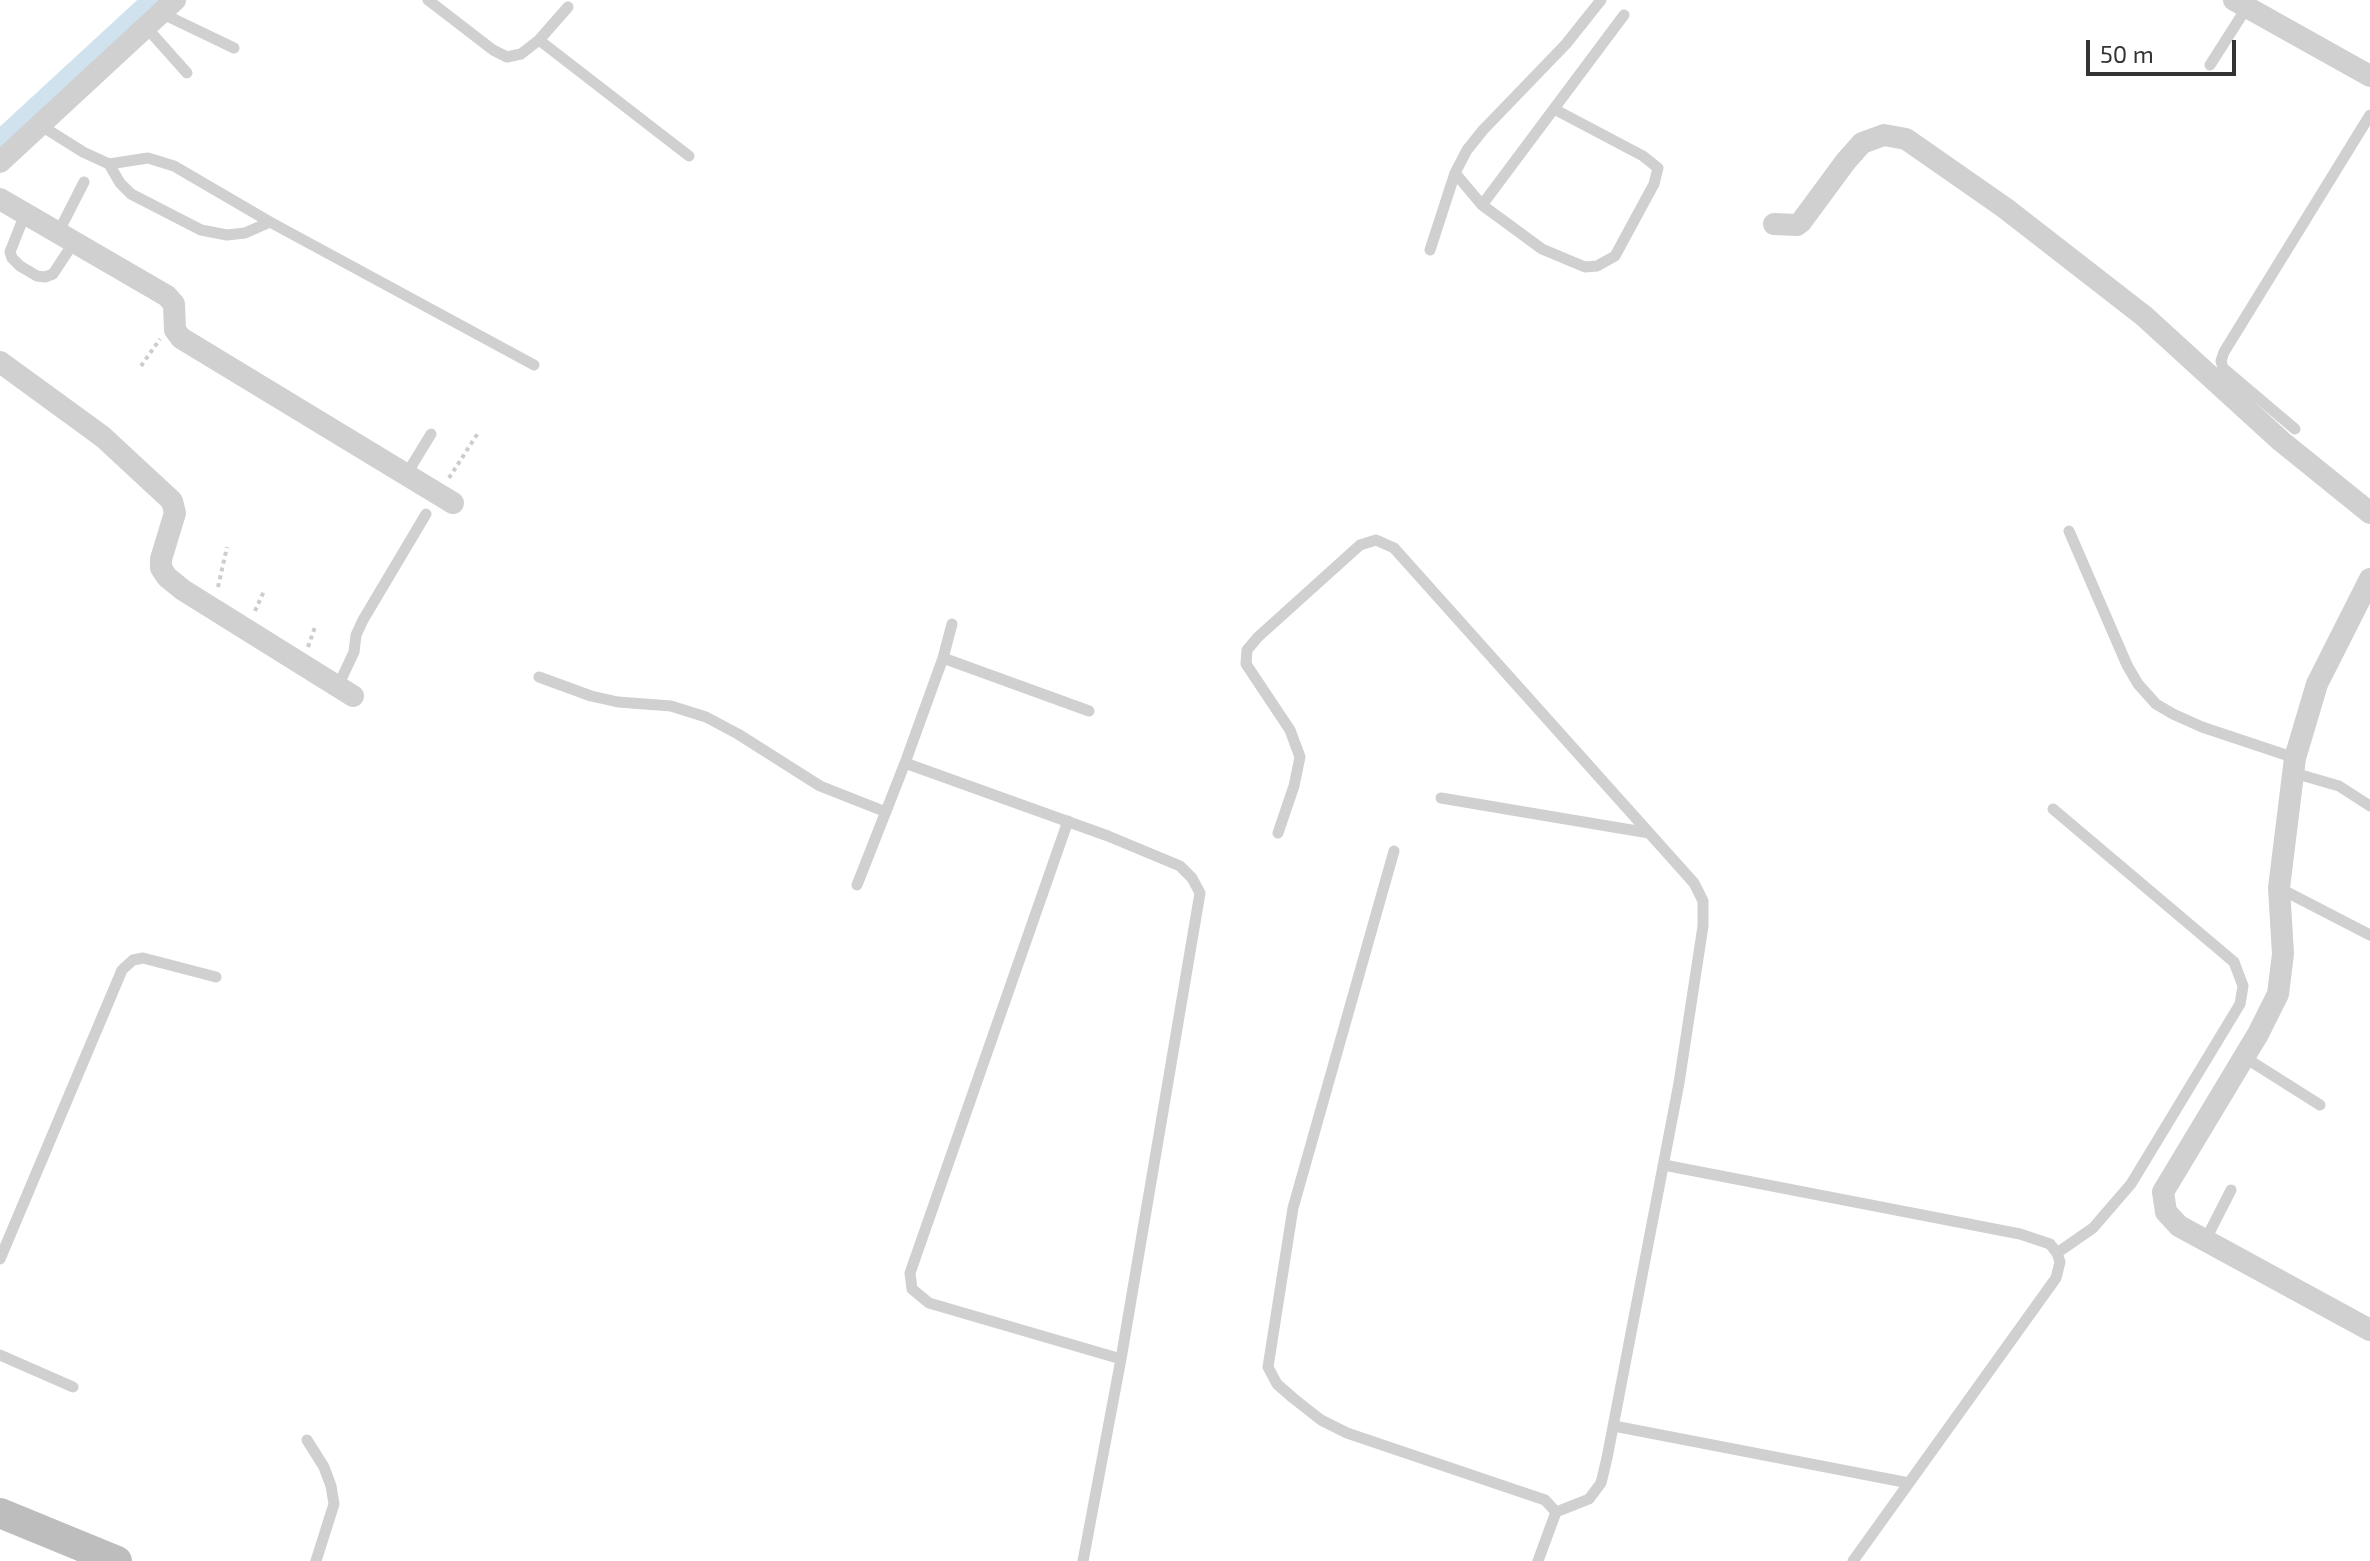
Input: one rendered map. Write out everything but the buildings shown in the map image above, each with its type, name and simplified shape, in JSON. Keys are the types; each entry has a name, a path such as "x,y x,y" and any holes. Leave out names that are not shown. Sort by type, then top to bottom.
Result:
{"street":[{"path":"2241,4 2370,76"},
{"path":"0,162 161,13"},
{"path":"1774,224 1797,225 1801,222 1862,143 1884,135 1906,139 2005,208 2144,316 2281,441 2370,513"},
{"path":"0,199 167,296 174,304 175,330 181,338 446,499"},
{"path":"0,362 103,437 172,501 175,513 161,568 176,585 346,691"},
{"path":"2370,579 2317,684 2294,765 2279,888 2283,954 2278,994 2163,1192 2166,1212 2179,1226 2370,1330"},
{"path":"0,1513 67,1551 117,1561"}],"lane":[{"path":"428,0 493,50 507,57 521,54 539,40 568,7"},
{"path":"1430,250 1455,173 1467,150 1566,44 1601,0"},
{"path":"2210,65 2241,4"},
{"path":"161,13 234,48"},
{"path":"161,13 187,73"},
{"path":"1482,205 1624,15"},
{"path":"539,40 689,156"},
{"path":"1455,173 1482,205 1556,257 1585,267 1597,266 1615,256 1654,184 1658,168 1643,156 1554,109"},
{"path":"2295,429 2223,368 2221,361 2370,115"},
{"path":"40,125 109,164 148,158 162,161 534,365"},
{"path":"109,164 131,194 201,230 227,235 245,233 270,222"},
{"path":"25,214 10,252 12,258 37,276 53,274 84,182"},
{"path":"406,475 431,434"},
{"path":"346,691 356,635 426,514"},
{"path":"2069,531 2127,665 2138,684 2156,704 2339,786 2370,806"},
{"path":"1278,833 1300,757 1290,730 1246,664 1247,650 1360,545 1376,540 1394,548 1694,883 1703,901 1701,942 1679,1083 1601,1483 1589,1499 1556,1512 1538,1561"},
{"path":"857,885 905,763 952,624"},
{"path":"943,658 1089,711"},
{"path":"539,677 591,696 618,702 671,706 706,717 820,786 886,812"},
{"path":"905,763 1068,821 1180,866 1192,878 1200,893 1121,1359 1083,1561"},
{"path":"1441,798 1649,833"},
{"path":"2053,809 2234,962 2243,986 2240,1004 2131,1184 2093,1228 2057,1253"},
{"path":"1068,821 910,1273 912,1289 929,1303 1121,1359"},
{"path":"1394,851 1293,1208 1268,1367 1277,1384 1321,1420 1347,1433 1545,1500 1556,1512"},
{"path":"2279,888 2370,935"},
{"path":"0,1259 122,970 133,960 143,958 216,977"},
{"path":"2244,1057 2320,1105"},
{"path":"1664,1165 2020,1234 2050,1244 2057,1253 2060,1262 2056,1278 1853,1561"},
{"path":"2205,1241 2231,1190"},
{"path":"0,1355 73,1387"},
{"path":"1614,1426 1909,1483"},
{"path":"307,1440 324,1467 334,1504 316,1561"}],"path":[{"path":"446,499 478,433"},
{"path":"213,609 227,547"}],"waterway":[{"path":"0,140 152,0"}]}
